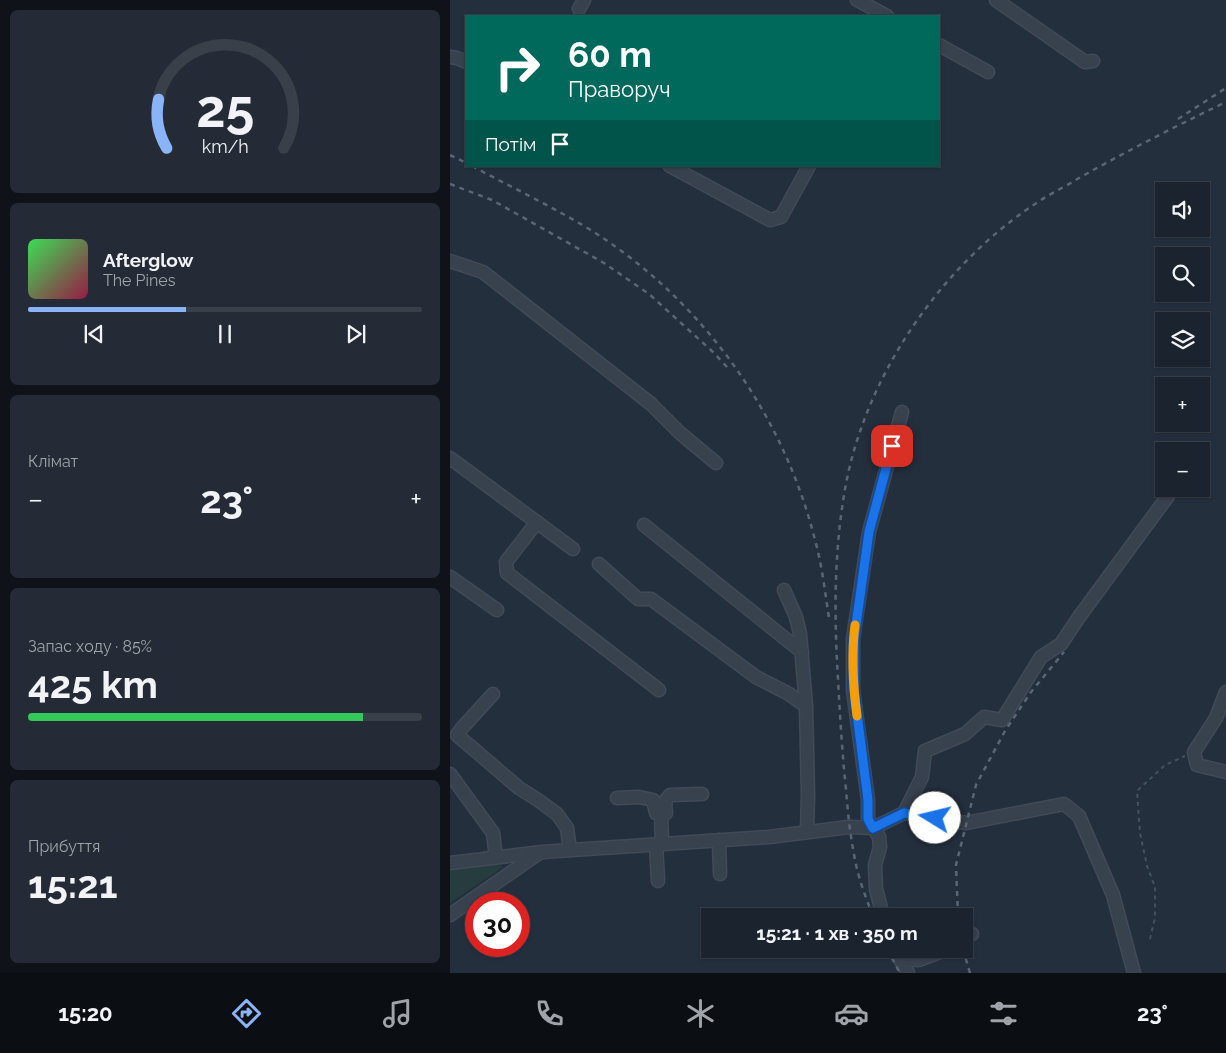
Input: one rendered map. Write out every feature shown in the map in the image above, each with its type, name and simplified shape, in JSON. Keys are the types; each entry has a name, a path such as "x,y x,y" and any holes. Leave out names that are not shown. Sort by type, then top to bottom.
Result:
{"street":[{"path":"856,0 885,15"},
{"path":"996,0 1085,62 1093,61"},
{"path":"940,46 988,72"},
{"path":"450,57 465,62"},
{"path":"672,167 770,220 780,217 809,167"},
{"path":"450,261 483,272 651,404 680,433 716,463"},
{"path":"881,908 875,865 880,847 879,837 868,819 868,800 854,690 854,639 869,532 902,412"},
{"path":"450,458 574,549"},
{"path":"904,813 922,777 926,751 965,734 984,717 1002,720 1042,657 1061,644 1167,497"},
{"path":"536,522 506,562 507,573 658,690"},
{"path":"644,525 802,652"},
{"path":"599,564 638,599 651,599 756,677 789,694 806,706"},
{"path":"450,577 497,610"},
{"path":"784,590 796,617 802,652 806,706 807,832"},
{"path":"1226,692 1221,720 1194,752 1197,765 1226,772"},
{"path":"493,694 462,728 458,735 519,788 557,814 567,828 570,850"},
{"path":"450,774 493,833 496,857"},
{"path":"617,798 639,797 653,800 656,813 661,814 666,813 665,800 670,795 702,794"},
{"path":"450,863 542,852 769,837 849,827 873,828 904,813 966,823 1064,804 1079,816 1113,895 1134,973"},
{"path":"658,881 661,814"},
{"path":"719,840 720,874"},
{"path":"450,915 542,852"},
{"path":"900,958 908,973"},
{"path":"912,958 919,960 924,958"}],"path":[{"path":"1150,939 1155,918 1154,887 1147,866 1140,832 1137,791 1166,765 1194,752"}],"green space":[{"path":"497,864 503,867 450,903 450,869"}],"railway":[{"path":"1178,119 1226,88"},
{"path":"870,908 857,869 849,819 840,720 836,607 837,560 845,489 855,447 870,406 889,366 912,327 968,259 1001,229 1040,200 1115,158 1226,102"},
{"path":"450,155 465,162"},
{"path":"474,167 546,204 589,229 629,257 667,289 701,324 732,362 759,404 782,447 801,493 817,549 829,618"},
{"path":"450,184 492,200 604,263 649,294 728,368"},
{"path":"958,908 956,865 976,785 1005,731 1031,692 1064,652"},
{"path":"892,958 900,973"},
{"path":"966,958 970,973"}],"slow traffic":[{"path":"855,625 854,690 857,716"}],"route":[{"path":"892,446 869,532 854,639 854,690 868,800 868,819 873,828 904,813 935,818"}]}
